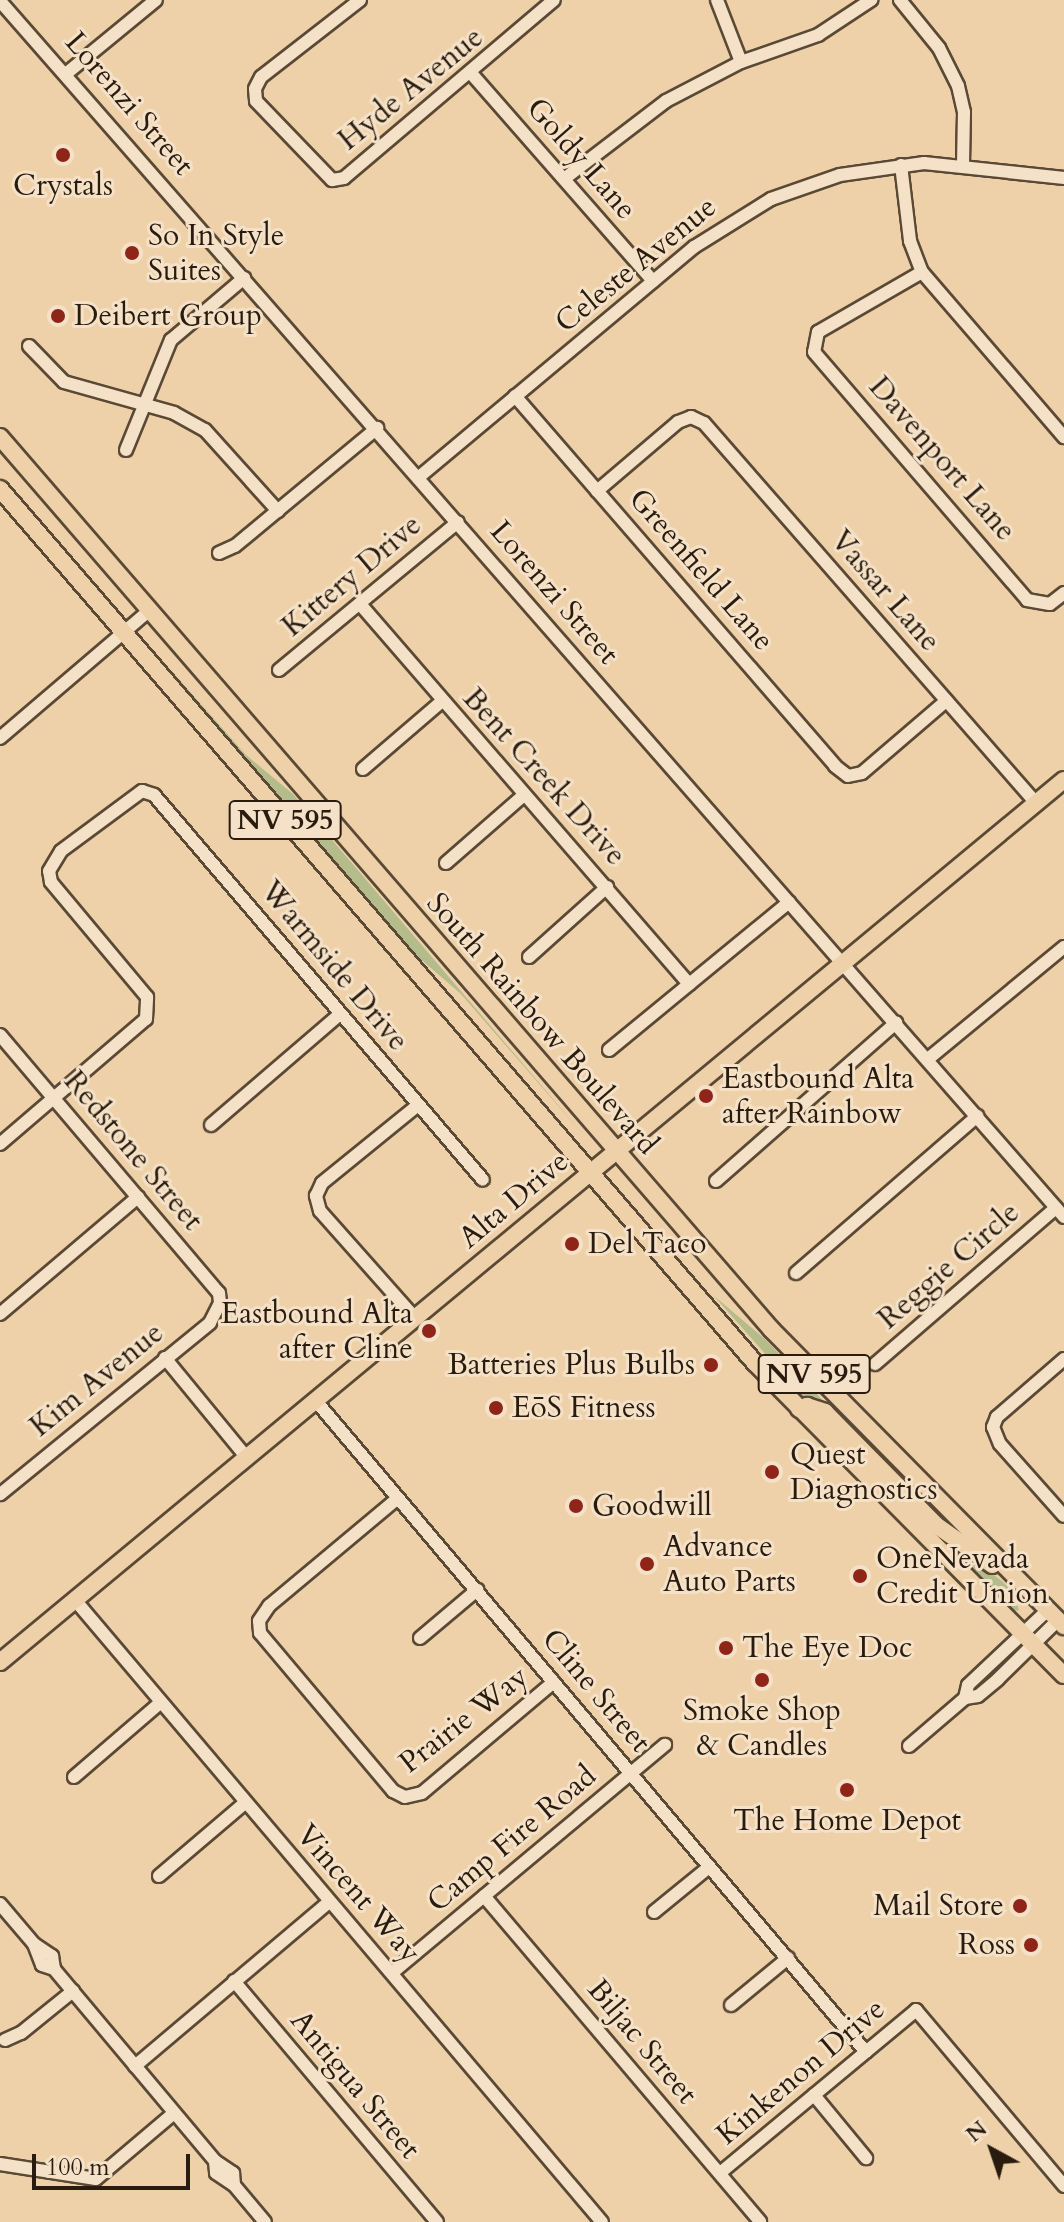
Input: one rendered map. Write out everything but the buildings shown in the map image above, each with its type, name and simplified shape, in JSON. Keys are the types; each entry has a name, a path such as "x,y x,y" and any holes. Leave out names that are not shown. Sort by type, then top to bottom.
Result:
{"main road":[{"name":"South Rainbow Boulevard","path":"0,437 615,1153 782,1341 1057,1619"},
{"path":"0,449 24,465"},
{"name":"South Rainbow Boulevard","path":"0,489 590,1174 799,1409 1064,1675"},
{"name":"Alta Drive","path":"0,1662 1064,780"},
{"path":"799,1409 825,1412 936,1525 1019,1582"}],"street":[{"path":"67,73 156,0"},
{"name":"Hyde Avenue","path":"360,0 261,77 255,89 256,101 332,180 344,178 554,0"},
{"path":"717,0 741,62"},
{"path":"564,179 638,119 741,62 818,35 871,0"},
{"path":"900,0 939,48 958,86 964,112 963,164"},
{"name":"Lorenzi Street","path":"2,2 1060,1212"},
{"name":"Goldy Lane","path":"470,72 653,281"},
{"name":"Celeste Avenue","path":"419,477 720,228 771,199 840,175 901,165 963,164 1064,178"},
{"path":"901,165 910,241 922,272 1064,437"},
{"name":"Davenport Lane","path":"922,272 824,328 813,342 818,361 1027,600 1039,606 1064,593"},
{"path":"126,450 171,340 244,278"},
{"path":"29,346 64,382 145,405 205,430 278,511"},
{"name":"Greenfield Lane","path":"515,396 835,766 848,776 862,773 946,701"},
{"name":"Vassar Lane","path":"597,491 678,422 691,417 714,433 1036,803"},
{"path":"219,553 278,511 377,428"},
{"name":"Kittery Drive","path":"279,670 458,522"},
{"name":"Bent Creek Drive","path":"360,604 689,984"},
{"path":"0,738 150,610"},
{"path":"363,769 442,701"},
{"name":"Warmside Drive","path":"54,1099 136,1029 149,1007 147,997 51,882 49,871 61,851 142,791 154,795 483,1180"},
{"path":"446,863 524,795"},
{"path":"529,957 607,887"},
{"path":"609,1050 789,902"},
{"path":"928,1059 1064,947"},
{"path":"211,1125 340,1014"},
{"path":"716,1181 896,1023"},
{"name":"Redstone Street","path":"0,1035 219,1293 220,1303"},
{"path":"0,1144 54,1099"},
{"path":"415,1318 320,1211 316,1196 322,1183 418,1105"},
{"path":"796,1273 977,1116"},
{"path":"0,1314 138,1197"},
{"name":"Reggie Circle","path":"875,1364 1060,1212"},
{"name":"Kim Avenue","path":"0,1494 210,1323 220,1303"},
{"path":"165,1358 247,1458"},
{"path":"1064,1359 1002,1413 993,1427 1000,1444 1064,1516"},
{"name":"Cline Street","path":"316,1401 866,2052"},
{"name":"Prairie Way","path":"398,1498 269,1606 259,1621 260,1633 393,1791 405,1797 422,1793 554,1682"},
{"path":"420,1638 477,1590"},
{"name":"Vincent Way","path":"75,1600 602,2222"},
{"path":"909,1746 965,1698 968,1685 1057,1619"},
{"path":"74,1777 160,1703"},
{"name":"Camp Fire Road","path":"392,1973 665,1745"},
{"path":"159,1876 246,1802"},
{"path":"654,1912 709,1867"},
{"name":"Biljac Street","path":"484,1896 760,2222"},
{"path":"135,2066 329,1902"},
{"path":"0,1904 34,1944 35,1956 54,1969 215,2161 216,2173 234,2185 265,2222"},
{"path":"731,2005 788,1958"},
{"name":"Antigua Street","path":"234,1981 437,2222"},
{"path":"5,2040 21,2033 73,1991"},
{"name":"Kinkenon Drive","path":"720,2173 916,2010 1064,2186"},
{"path":"814,2095 866,2158"},
{"path":"0,2164 96,2179 174,2113"}],"green space":[{"path":"146,642 246,755 293,794 587,1139 461,994 417,956"},
{"path":"713,1295 765,1339 847,1426 807,1401"},
{"path":"827,1422 952,1545 1002,1581 1013,1592 1019,1610 1015,1611"}],"place":[{"name":"Crystals","path":"63,155"},
{"name":"So In Style Suites","path":"132,253"},
{"name":"Deibert Group","path":"58,316"},
{"name":"Eastbound Alta after Rainbow","path":"706,1096"},
{"name":"Del Taco","path":"572,1244"},
{"name":"Eastbound Alta after Cline","path":"429,1331"},
{"name":"Batteries Plus Bulbs","path":"711,1365"},
{"name":"EōS Fitness","path":"496,1408"},
{"name":"Quest Diagnostics","path":"772,1472"},
{"name":"Goodwill","path":"576,1506"},
{"name":"Advance Auto Parts","path":"647,1564"},
{"name":"OneNevada Credit Union","path":"860,1576"},
{"name":"The Eye Doc","path":"726,1648"},
{"name":"Smoke Shop & Candles","path":"762,1680"},
{"name":"The Home Depot","path":"847,1790"},
{"name":"Mail Store","path":"1020,1906"},
{"name":"Ross","path":"1031,1945"}]}
